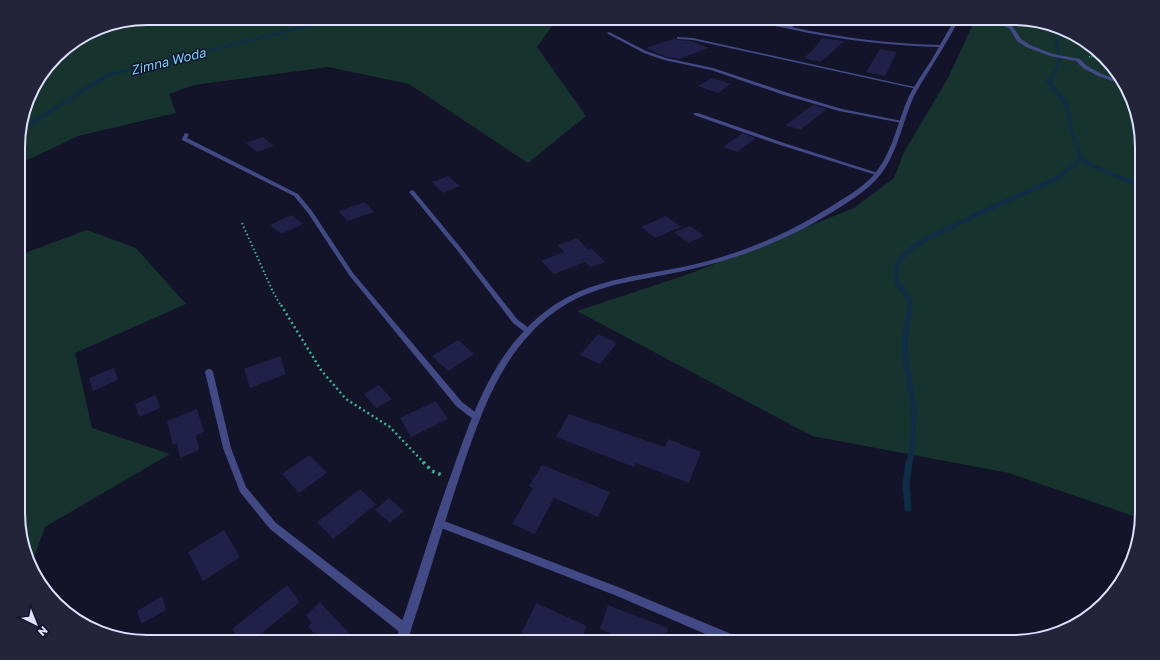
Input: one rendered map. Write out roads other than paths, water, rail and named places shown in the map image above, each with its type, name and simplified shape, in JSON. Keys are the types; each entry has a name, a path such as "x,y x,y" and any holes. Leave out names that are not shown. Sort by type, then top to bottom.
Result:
{"street":[{"path":"404,635 439,523 476,417 496,378 516,346 528,331 554,308 586,290 623,279 720,260 761,246 812,221 856,194 878,174 890,151 912,94 954,25"},
{"path":"1007,25 1012,28 1019,40 1028,46 1052,55 1078,60 1090,70 1116,82"}],"lane":[{"path":"780,25 890,45 942,46"},
{"path":"609,33 645,52 665,59 712,68 786,94 841,110 902,122"},
{"path":"678,38 693,39 917,88"},
{"path":"696,114 782,144 878,174"},
{"path":"187,134 184,139 296,195 310,212 351,274 458,404 476,417"},
{"path":"412,192 459,248 514,321 528,331"},
{"path":"209,372 227,448 243,489 273,526 406,630"},
{"path":"439,523 618,592 720,635"}],"waterway":[{"name":"Zimna Woda","path":"100,80 108,75 312,25"},
{"path":"1050,80 1056,71 1059,62 1059,52 1056,42 1063,35"},
{"name":"Zimna Woda","path":"27,126 101,79"},
{"path":"1050,80 1048,82 1066,103 1071,128 1080,158"},
{"path":"1053,180 1075,165 1080,158"},
{"path":"1080,158 1091,165 1126,180"},
{"path":"910,306 909,300 897,282 896,265 911,249 939,232 1056,179"},
{"path":"1123,179 1135,183"},
{"path":"909,463 912,451 914,408 905,356 905,339 910,306"},
{"path":"908,508 906,485 909,462"}]}
